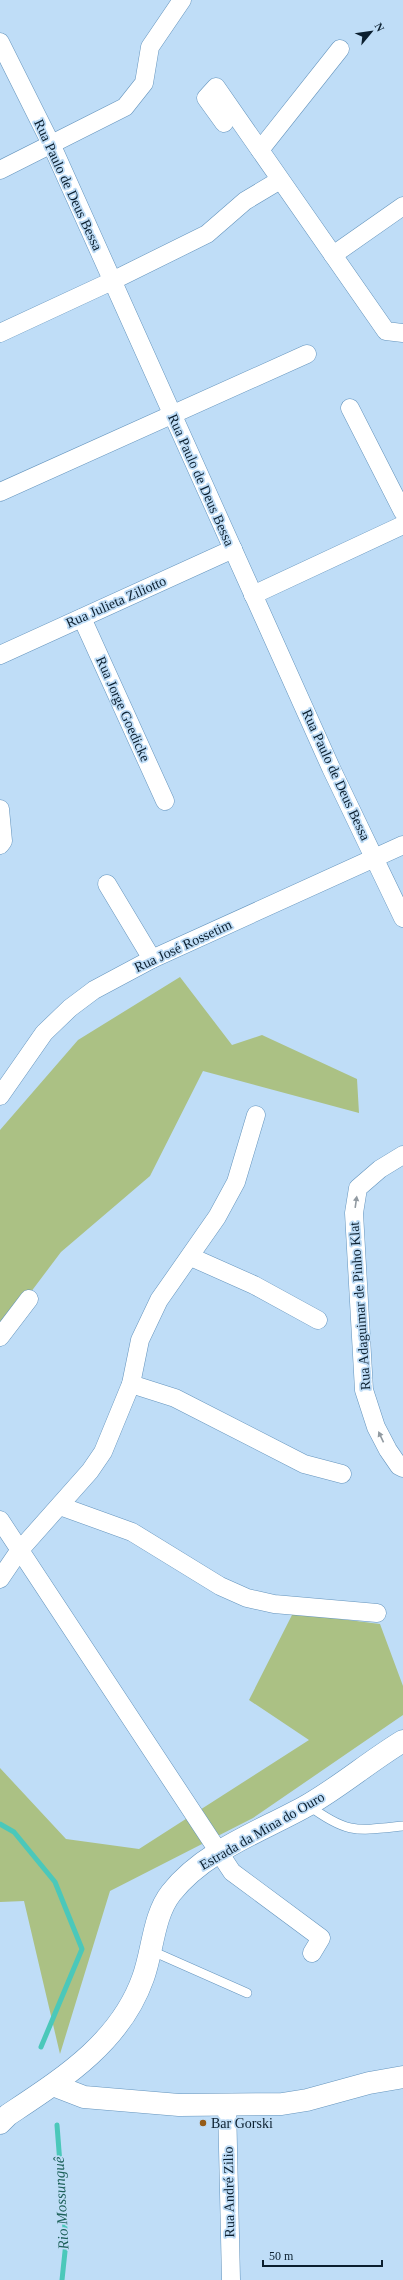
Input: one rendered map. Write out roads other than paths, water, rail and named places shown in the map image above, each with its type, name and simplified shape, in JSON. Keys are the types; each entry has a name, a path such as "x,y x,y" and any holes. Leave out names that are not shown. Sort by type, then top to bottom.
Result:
{"street":[{"path":"0,170 52,146 125,107 144,83 150,47 182,0"},
{"name":"Rua Paulo de Deus Bessa","path":"0,42 52,146 331,768 403,918"},
{"path":"260,150 340,49"},
{"path":"224,123 206,98 216,87 386,331 403,333"},
{"path":"0,333 208,234 240,205 280,180"},
{"path":"333,255 403,206"},
{"path":"0,492 307,354"},
{"path":"350,408 403,512"},
{"path":"253,595 403,526"},
{"name":"Rua Julieta Ziliotto","path":"0,655 233,549"},
{"name":"Rua Jorge Goedicke","path":"82,618 165,801"},
{"path":"0,809 2,843"},
{"name":"Rua José Rossetim","path":"0,1096 44,1033 70,1008 94,990 152,959 403,845"},
{"path":"107,884 152,959"},
{"path":"0,1579 19,1551 90,1471 103,1452 131,1384 140,1340 159,1300 191,1257 236,1182 256,1115"},
{"name":"Rua Adaguimar de Pinho Klat","path":"403,1155 380,1169 358,1188 354,1213 364,1390 376,1427 388,1450 399,1466 403,1468"},
{"path":"191,1257 254,1285 318,1320"},
{"path":"0,1337 29,1299"},
{"path":"131,1384 175,1398 304,1464 342,1474"},
{"path":"60,1506 132,1532 220,1586 247,1598 274,1604 377,1612"},
{"path":"0,1520 232,1872 321,1938 312,1954"},
{"name":"Estrada da Mina do Ouro","path":"0,2123 8,2115 72,2072 102,2043 129,2008 143,1980 152,1951 158,1920 170,1894 188,1875 219,1853 308,1805 403,1741"},
{"path":"53,2085 84,2098 179,2104 282,2104 307,2100 369,2083 403,2077"},
{"name":"Rua André Zilio","path":"227,2104 231,2280"}],"lane":[{"path":"308,1805 331,1822 346,1828 367,1830 403,1826"},
{"path":"152,1951 247,1993"}],"waterway":[{"name":"Rio Mossunguê","path":"0,1824 14,1832 55,1882 82,1949 41,2047"},
{"name":"Rio Mossunguê","path":"57,2125 66,2242 62,2280"}],"place":[{"name":"Bar Gorski","path":"203,2123"}]}
